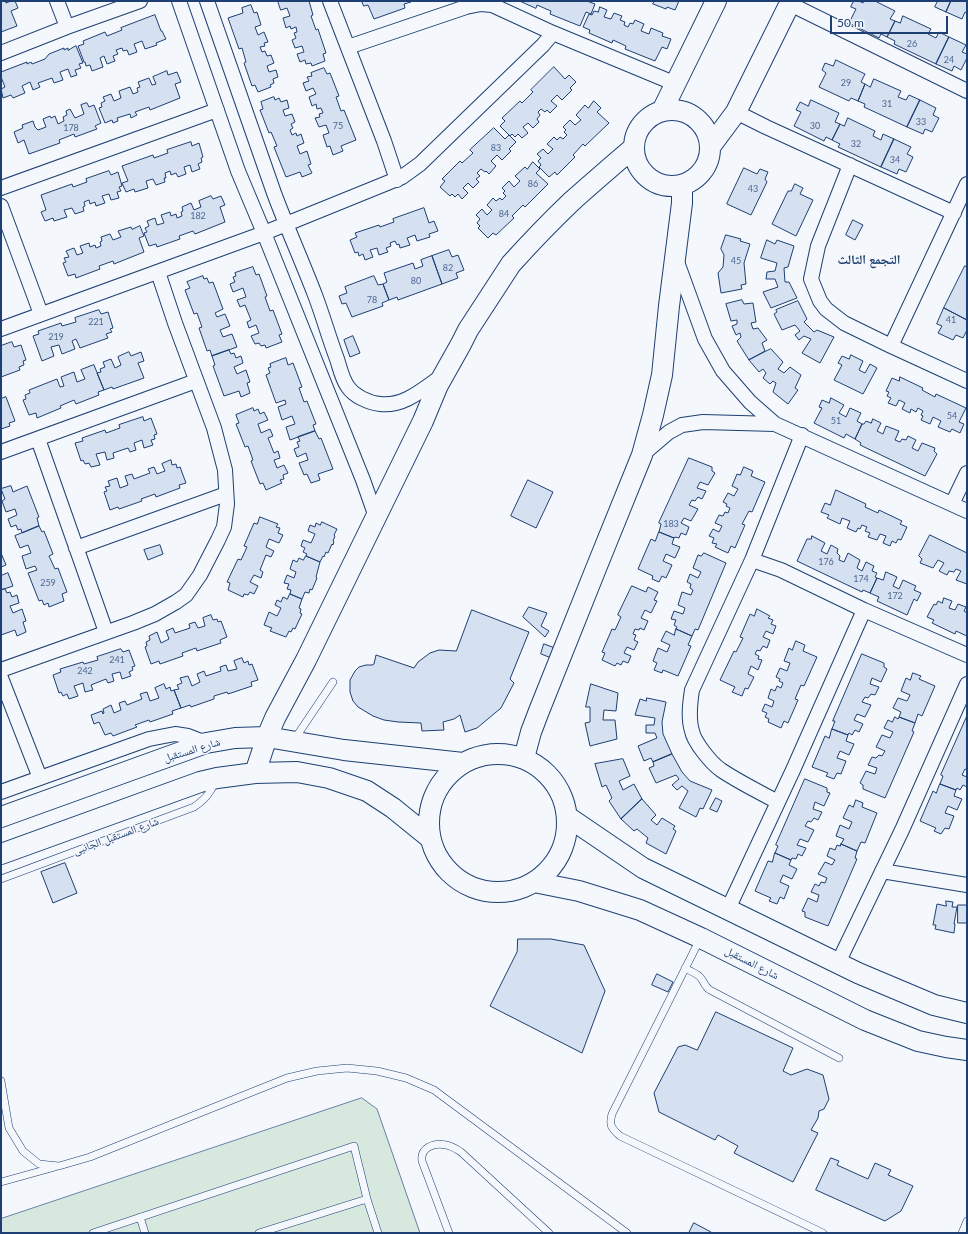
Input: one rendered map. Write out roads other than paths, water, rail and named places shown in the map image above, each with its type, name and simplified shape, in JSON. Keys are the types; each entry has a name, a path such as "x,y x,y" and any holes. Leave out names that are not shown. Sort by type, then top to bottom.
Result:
{"street":[{"path":"58,1 67,27"},
{"path":"1,53 67,27 140,1"},
{"path":"179,1 238,172 363,480 376,517"},
{"path":"207,1 285,224 314,294 348,387 354,394 364,399 379,404 395,404 407,400 444,374"},
{"path":"330,1 384,141 397,180"},
{"path":"662,111 716,1"},
{"path":"710,147 736,112 790,3 967,91"},
{"path":"348,47 444,14 481,4 492,5 553,33 676,84"},
{"path":"1,329 264,233 397,180 420,164 538,51 553,33"},
{"path":"672,109 682,110 699,120 705,128 709,138 710,147 709,157 699,175 691,181 672,186 662,185 647,177 636,163 633,148 636,133 646,119 662,111 672,109"},
{"path":"1,188 217,110"},
{"path":"736,112 954,213"},
{"path":"254,773 275,718 306,660 423,421 438,385 468,330 511,264 540,232 633,148"},
{"path":"850,165 818,246 812,280 820,301 826,309 844,323 967,381"},
{"path":"524,758 531,732 539,711 642,456 662,375 682,203 682,184"},
{"path":"891,346 967,184"},
{"path":"1,206 41,314"},
{"path":"676,260 705,339 723,371 750,402 775,424 967,510"},
{"path":"1,670 133,623 155,614 176,602 186,595 200,575 224,527 226,513 225,470 214,428 158,272"},
{"path":"1,452 196,381"},
{"path":"642,456 669,432 682,425 703,422 775,424"},
{"path":"778,802 720,769 696,741 691,730 690,704 692,690 752,560 802,435"},
{"path":"38,439 106,632"},
{"path":"952,504 967,473"},
{"path":"76,548 226,494"},
{"path":"752,560 781,570 864,610 967,655"},
{"path":"728,909 778,802 864,610"},
{"path":"1,678 40,778"},
{"path":"838,963 902,830 967,684"},
{"path":"1,792 149,739 175,734 188,736 206,744"},
{"name":"شارع المستقبل","path":"1,817 206,744 235,738 267,736 344,750 463,763"},
{"path":"493,754 509,754 524,758 537,765 549,775 558,787 564,801 568,817 568,829 565,842 559,856 550,869 534,882 520,889 505,892 489,892 474,888 460,881 449,873 440,862 434,851 430,838 428,821 431,803 436,791 444,779 454,769 463,763 478,756 493,754"},
{"path":"1,854 200,782 254,773 297,772 329,778 367,791 393,808 430,838"},
{"path":"568,817 643,868 858,973 934,1006 967,1013"},
{"path":"882,871 967,885"},
{"name":"شارع المستقبل","path":"534,882 579,891 640,910 701,938 865,1020 918,1041 967,1050"}],"lane":[{"path":"294,741 333,682"},
{"name":"شارع المستقبل الجانبى","path":"1,879 194,807 204,800 212,791 218,778"},
{"path":"701,938 612,1114 610,1122 613,1130 620,1136 823,1233"},
{"path":"685,968 699,975 704,985 710,990 839,1058"},
{"path":"1,1182 90,1157 287,1078 316,1071 347,1068 377,1071 406,1078 434,1090 627,1233"},
{"path":"1,1081 9,1128 23,1151 39,1164 59,1166"},
{"path":"449,1233 421,1156 427,1148 438,1144 454,1147 461,1152 549,1233"},
{"path":"93,1233 354,1146 367,1199 378,1233"},
{"path":"259,1233 367,1199"},
{"path":"140,1217 145,1233"},
{"path":"962,1233 967,1221"}],"district":[{"name":"التجمع الثالث","path":"869,260"}]}
